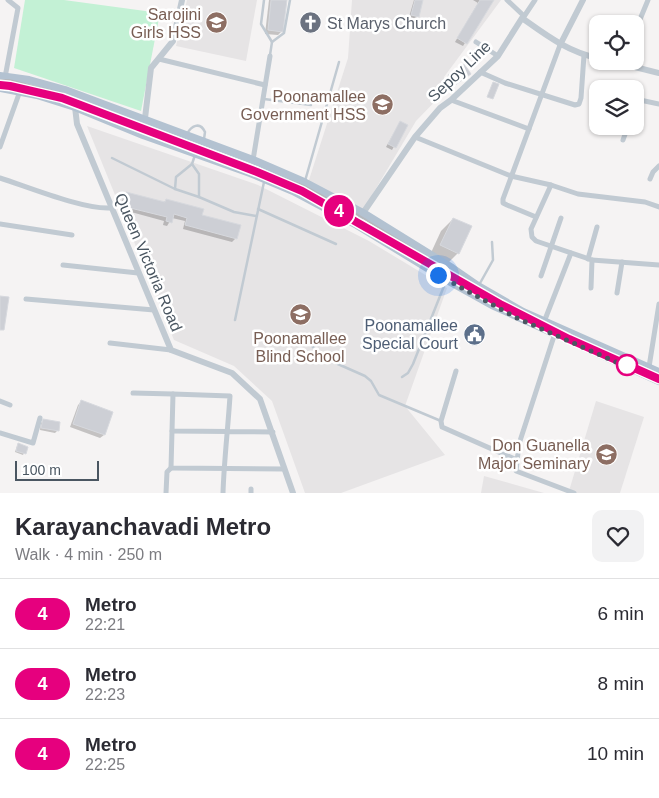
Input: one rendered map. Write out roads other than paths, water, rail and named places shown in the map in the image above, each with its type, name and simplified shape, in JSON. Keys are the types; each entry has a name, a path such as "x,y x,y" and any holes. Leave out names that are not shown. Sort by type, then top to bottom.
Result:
{"main road":[{"path":"3,76 30,80 65,90 254,160 304,182 363,213 478,286 544,322 556,331 659,381"},
{"path":"2,88 20,91 75,107 143,135 293,191 357,225 447,280 509,313 659,372"}],"street":[{"path":"2,88 18,8 8,0"},
{"path":"143,135 151,68 173,41 182,0"},
{"path":"507,0 523,17 560,45 589,57"},
{"path":"523,17 535,0"},
{"path":"536,217 504,203 504,195 560,45 583,0"},
{"path":"642,15 648,0"},
{"name":"Sepoy Line","path":"357,225 414,137 440,108 498,56 523,17"},
{"path":"476,42 498,56"},
{"path":"254,160 270,56"},
{"path":"480,72 505,83 572,104 578,104 582,98 584,56"},
{"path":"159,59 265,85"},
{"path":"644,69 659,73"},
{"path":"0,147 20,91"},
{"path":"451,100 529,129"},
{"path":"644,100 659,104"},
{"name":"Queen Victoria Road","path":"75,107 77,124 171,350 232,373 260,399 293,493"},
{"path":"624,140 625,135"},
{"path":"414,137 511,176 578,194 645,202 659,207"},
{"path":"650,179 653,172 659,166"},
{"path":"0,178 71,201 112,208"},
{"path":"550,185 530,229 532,237 536,241 590,260 659,265"},
{"path":"541,276 561,218"},
{"path":"0,224 72,235"},
{"path":"591,288 590,260 597,227"},
{"path":"544,322 571,254"},
{"path":"617,293 622,262"},
{"path":"63,265 138,273"},
{"path":"26,299 154,310"},
{"path":"649,367 659,304"},
{"path":"556,331 519,444 516,471 560,491 574,493"},
{"path":"110,343 171,350"},
{"path":"456,372 441,421 442,427 517,460"},
{"path":"133,393 230,396 223,493"},
{"path":"166,493 167,472 171,468 173,394"},
{"path":"0,401 10,405"},
{"path":"0,434 33,443 40,418"},
{"path":"172,431 273,432"},
{"path":"171,468 284,469"}],"lane":[{"path":"264,0 261,24 272,42 270,56"},
{"path":"272,42 284,33 290,0"},
{"path":"304,182 339,62"},
{"path":"263,99 312,105"},
{"path":"187,135 192,127 195,125 200,126 205,132 203,141"},
{"path":"175,188 176,177 192,164 196,154"},
{"path":"112,158 175,188 234,212 256,216"},
{"path":"192,164 200,174 199,197"},
{"path":"235,320 265,179"},
{"path":"258,209 336,244"},
{"path":"478,286 493,260 492,242"},
{"path":"402,377 408,373 413,364 447,280"},
{"path":"302,336 322,357 365,376 379,395 441,421"}],"railway":[{"path":"0,80 9,80 64,94 304,186 358,215 501,303 659,377"}],"metro line":[{"name":"4","path":"0,85 62,98 302,191 356,220 500,304 569,339 659,379"}],"place":[{"name":"Sarojini Girls HSS","path":"217,23"},
{"name":"St Marys Church","path":"311,23"},
{"name":"Poonamallee Government HSS","path":"382,105"},
{"name":"Poonamallee Blind School","path":"300,314"},
{"name":"Poonamallee Special Court","path":"474,334"},
{"name":"Don Guanella Major Seminary","path":"606,454"}]}
